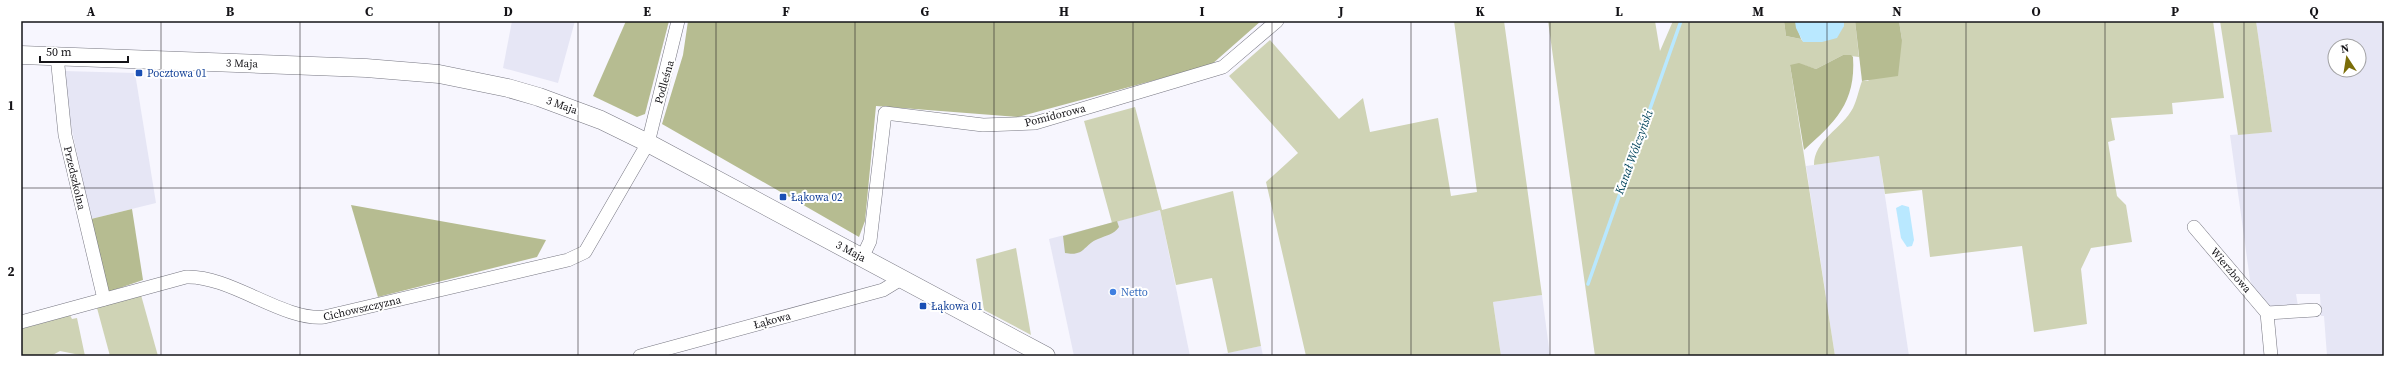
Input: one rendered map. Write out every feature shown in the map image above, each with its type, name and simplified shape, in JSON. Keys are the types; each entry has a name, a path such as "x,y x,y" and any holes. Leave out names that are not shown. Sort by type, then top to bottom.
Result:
{"street":[{"name":"Podleśna","path":"648,143 678,21"},
{"name":"Pomidorowa","path":"862,258 870,241 885,113 983,126 1035,123 1223,68 1277,21"},
{"name":"3 Maja","path":"21,55 366,68 439,74 500,86 539,97 602,120 648,143 1046,356"},
{"name":"Przedszkolna","path":"57,56 65,135 104,299"},
{"name":"Cichowszczyzna","path":"21,322 186,277 197,276 251,294 301,315 315,318 568,260 585,252 648,143"},
{"name":"Wierzbowa","path":"2194,228 2268,313"},
{"name":"Łąkowa","path":"640,356 883,290 901,279"},
{"path":"2271,356 2268,313 2315,310"}],"shaded area":[{"path":"512,21 575,21 558,83 503,68"},
{"path":"2256,21 2384,21 2384,356 2327,356 2324,316 2321,316 2320,294 2296,294 2298,306 2267,306 2255,292 2250,280 2230,135 2272,132"},
{"path":"64,71 135,73 156,203 91,219 66,102"},
{"path":"1879,156 1909,356 1835,356 1806,166"},
{"path":"1160,210 1190,356 1074,356 1049,239"},
{"path":"1542,295 1550,356 1501,356 1493,302"},
{"path":"1261,346 1263,356 1212,356"}],"green space":[{"path":"626,21 669,21 645,114 637,117 593,96"},
{"path":"688,21 1261,21 1211,65 1018,117 876,106 865,221 859,237 662,124 683,55"},
{"path":"1454,21 1504,21 1542,295 1493,302 1501,356 1306,356 1266,182 1298,153 1229,76 1270,40 1339,119 1363,98 1370,132 1438,118 1451,196 1477,192"},
{"path":"1548,21 1655,21 1660,51 1673,21 1784,21 1786,36 1801,39 1804,42 1844,26 1844,21 1855,21 1859,57 1843,55 1816,69 1803,65 1790,65 1835,356 1595,356"},
{"path":"1784,21 1795,21 1801,39 1786,36"},
{"path":"1855,21 1899,21 1902,40 1898,76 1862,81"},
{"path":"1899,21 2213,21 2224,98 2172,103 2173,114 2111,118 2115,140 2108,142 2117,196 2126,205 2132,242 2091,248 2081,269 2087,324 2034,332 2022,246 1930,257 1922,190 1885,194 1879,156 1814,165 1815,156 1823,142 1853,108 1862,81 1868,81 1902,40"},
{"path":"2220,21 2256,21 2272,132 2238,135"},
{"path":"1843,55 1851,55 1853,57 1851,87 1847,99 1834,120 1804,150 1790,65 1799,63 1816,69"},
{"path":"1135,107 1162,210 1233,191 1261,346 1228,353 1212,278 1176,285 1160,210 1112,223 1084,121"},
{"path":"351,205 546,240 537,257 378,297"},
{"path":"132,209 143,280 108,292 91,219"},
{"path":"1117,221 1119,227 1117,230 1093,241 1080,252 1072,254 1065,253 1063,236"},
{"path":"1016,248 1031,335 984,310 976,259"},
{"path":"141,295 158,356 110,356 97,308"},
{"path":"70,315 72,319 77,318 85,356 60,351 51,356 21,356 21,329"}],"water":[{"path":"1795,21 1844,21 1844,26 1837,38 1822,42 1803,42 1796,28"},
{"path":"1902,205 1909,207 1914,240 1912,246 1907,247 1901,238 1896,208"}],"waterway":[{"name":"Kanał Wólczyński","path":"1588,284 1681,21"}],"place":[{"name":"Pocztowa 01","path":"139,73"},
{"name":"Łąkowa 02","path":"783,197"},
{"name":"Netto","path":"1113,292"},
{"name":"Łąkowa 01","path":"923,306"}]}
